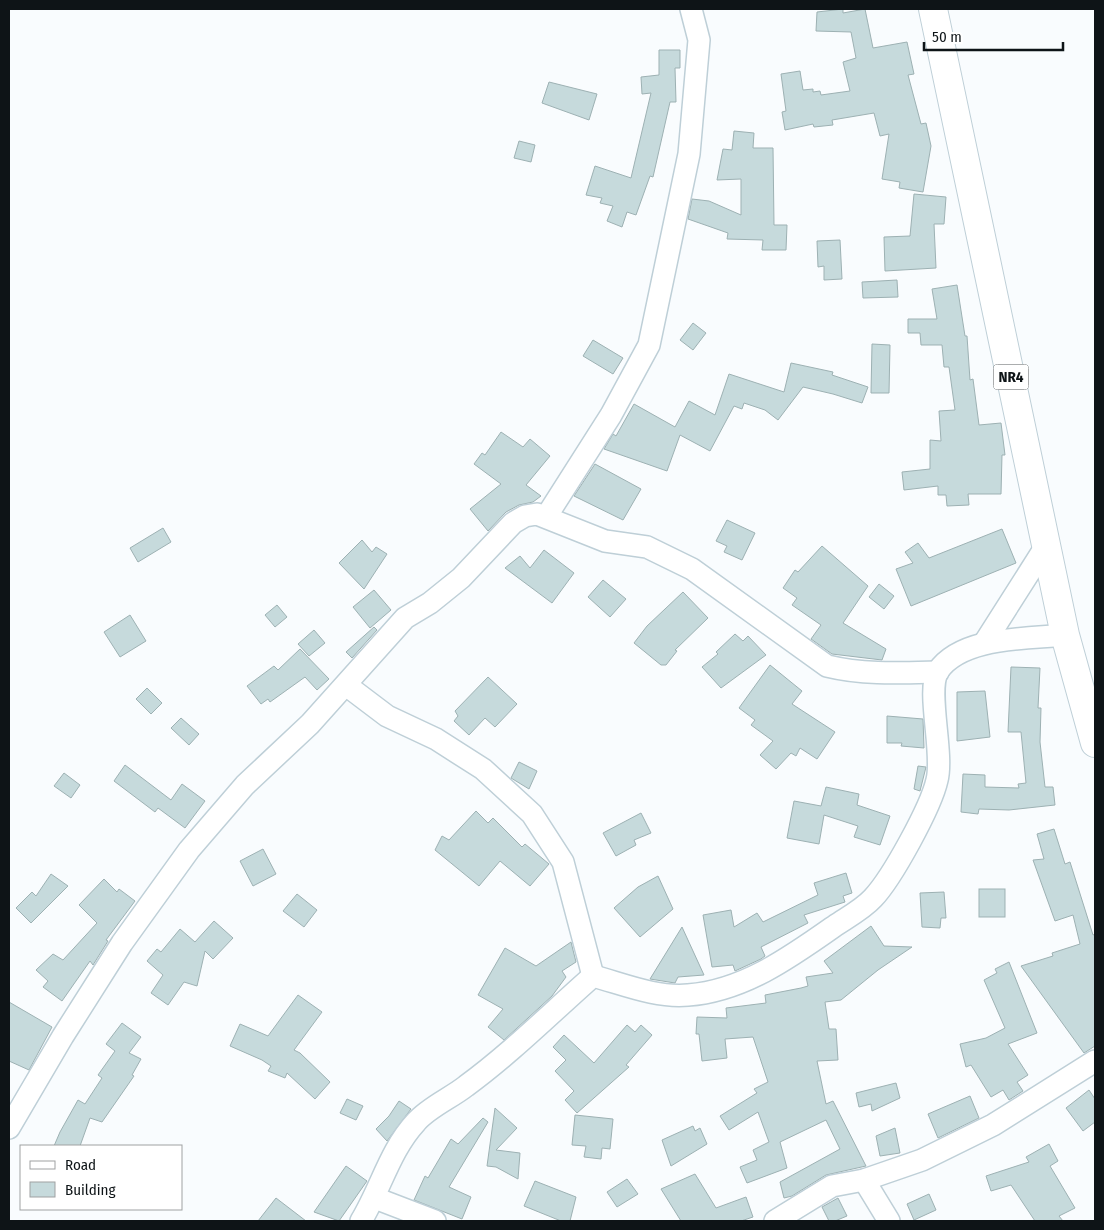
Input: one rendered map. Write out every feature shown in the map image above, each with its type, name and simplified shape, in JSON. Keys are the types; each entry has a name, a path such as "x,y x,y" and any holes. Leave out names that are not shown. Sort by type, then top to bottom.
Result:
{"highway":[{"name":"NR4","path":"933,9 1065,635 1095,743"}],"street":[{"path":"546,517 611,415 649,345 689,154 700,40 691,9"},
{"path":"9,1128 53,1053 122,943 188,850 246,785 310,724 405,618 430,603 461,578 513,523 525,516 537,514 605,541 648,547 692,569 827,666 851,672 875,674 938,672"},
{"path":"985,642 1046,546"},
{"path":"593,976 659,994 687,996 720,990 754,978 810,943 871,900 886,882 930,801 937,780 940,757 934,687 938,672 955,656 985,642 1065,635"},
{"path":"346,685 387,716 436,739 483,769 532,814 563,862 593,976"},
{"path":"361,1221 375,1198 395,1150 418,1120 466,1087 503,1057 593,976"},
{"path":"775,1221 832,1186 864,1180 922,1160 993,1125 1095,1061"},
{"path":"864,1180 889,1221"},
{"path":"375,1198 434,1221"}],"building":[{"path":"843,9 843,13 865,9 873,48 907,42 914,74 908,75 921,124 926,123 931,146 923,192 899,188 900,182 882,179 889,134 880,136 874,113 832,120 833,125 814,127 813,124 785,130 782,112 786,111 781,74 800,71 803,90 813,89 813,92 820,91 821,95 850,91 843,62 856,58 851,32 816,31 817,12"},
{"path":"659,50 680,50 680,68 675,68 676,102 670,102 653,177 650,176 636,215 627,212 622,227 607,221 613,206 600,203 602,198 586,195 595,166 631,178 651,93 642,94 641,77 659,75"},
{"path":"549,82 597,94 589,120 542,103"},
{"path":"734,131 754,133 753,148 773,148 774,225 787,225 786,250 762,250 763,240 727,239 728,233 688,219 692,199 709,201 741,215 741,179 717,180 723,149 732,150"},
{"path":"519,141 535,145 531,162 514,158"},
{"path":"914,194 946,197 944,224 934,224 936,268 885,271 884,237 910,236"},
{"path":"840,240 842,279 824,280 824,266 818,267 817,241"},
{"path":"897,280 898,297 863,298 862,282"},
{"path":"957,285 965,336 967,336 970,380 973,379 979,425 1001,423 1005,455 1002,455 1001,494 968,494 969,505 947,506 946,495 938,495 938,486 904,490 902,472 930,469 930,440 941,441 939,411 955,410 949,367 944,367 942,345 921,345 920,333 908,333 908,319 937,319 932,289"},
{"path":"693,323 706,333 693,350 680,340"},
{"path":"593,340 623,358 613,374 583,356"},
{"path":"872,344 890,345 889,393 871,393"},
{"path":"791,363 833,372 832,375 868,387 862,403 803,387 778,420 765,410 744,403 742,409 734,406 710,451 680,435 667,471 604,449 613,434 616,436 634,404 675,427 689,401 715,415 729,374 784,392"},
{"path":"501,432 523,447 530,439 550,456 526,485 541,496 533,502 519,505 506,512 488,531 470,509 501,484 474,464 482,453 485,455"},
{"path":"595,464 641,489 623,520 574,496"},
{"path":"727,520 755,533 742,560 724,552 727,546 716,541"},
{"path":"163,528 171,542 138,562 130,548"},
{"path":"1002,529 1016,563 911,606 896,569 913,563 905,552 918,543 929,558"},
{"path":"362,540 372,552 376,547 387,554 364,589 339,563"},
{"path":"822,546 868,586 843,623 886,649 882,660 832,654 811,639 821,625 792,605 797,598 783,588 795,570 798,572"},
{"path":"544,550 574,573 552,603 505,568 520,556 530,568"},
{"path":"603,580 626,599 610,617 588,597"},
{"path":"879,584 894,596 884,609 869,597"},
{"path":"374,590 391,610 370,628 353,607"},
{"path":"683,592 708,618 675,650 677,651 666,665 661,665 634,643 647,626"},
{"path":"277,605 287,617 275,627 265,615"},
{"path":"130,615 146,641 120,657 104,632"},
{"path":"374,627 377,630 352,658 346,652"},
{"path":"314,630 325,643 309,656 298,644"},
{"path":"735,634 743,641 748,636 766,655 721,688 702,667 718,654 716,652"},
{"path":"300,649 329,679 317,690 305,677 270,702 268,699 261,704 247,686 274,666 278,670"},
{"path":"770,665 802,691 792,704 835,732 817,759 800,748 796,756 791,753 776,769 760,755 773,741 751,725 755,720 739,708"},
{"path":"1011,667 1040,668 1038,708 1041,708 1040,742 1045,787 1053,787 1055,805 1009,810 979,809 978,814 961,812 963,774 985,775 985,787 1019,788 1018,784 1026,783 1021,732 1008,732"},
{"path":"488,677 517,704 495,727 485,718 469,735 454,721 458,716 455,711"},
{"path":"147,688 162,703 151,714 136,699"},
{"path":"985,691 990,737 957,741 957,692"},
{"path":"887,716 923,719 924,748 901,746 902,743 887,743"},
{"path":"181,718 199,734 189,745 171,728"},
{"path":"519,762 537,771 529,789 511,778"},
{"path":"125,765 171,800 182,784 205,801 185,828 158,808 155,812 114,781"},
{"path":"918,766 926,767 920,791 914,789"},
{"path":"64,773 80,785 71,798 54,786"},
{"path":"826,787 859,794 857,805 890,816 880,845 854,837 858,826 824,815 819,844 787,838 794,801 821,806"},
{"path":"476,811 488,823 493,818 522,847 525,844 549,864 530,886 500,861 479,886 435,850 442,836 449,840"},
{"path":"641,813 651,833 634,840 636,845 616,856 603,833"},
{"path":"1054,829 1065,864 1070,862 1093,935 1095,934 1095,1046 1084,1053 1021,966 1053,956 1052,953 1080,944 1073,915 1055,921 1033,860 1044,859 1037,834"},
{"path":"263,849 276,874 253,886 240,861"},
{"path":"846,873 852,893 843,896 845,902 804,915 808,923 761,947 765,956 761,959 735,971 733,965 712,967 703,915 731,910 734,927 757,913 763,922 818,895 814,883"},
{"path":"51,874 68,886 31,923 16,908 32,892 36,896"},
{"path":"658,876 673,909 640,937 614,908 638,887"},
{"path":"104,879 117,892 119,889 135,901 106,940 108,941 93,965 90,961 62,1001 43,987 48,981 36,970 53,954 63,960 97,923 79,905"},
{"path":"979,889 1005,889 1005,917 979,917"},
{"path":"944,892 946,918 941,918 940,928 922,927 920,893"},
{"path":"297,894 317,910 304,927 283,911"},
{"path":"214,921 233,938 213,959 205,951 197,986 184,982 168,1005 151,993 163,975 147,961 157,949 161,952 180,929 195,942"},
{"path":"871,926 884,946 912,947 878,970 841,1000 825,1002 829,1029 836,1029 838,1060 817,1061 826,1104 833,1101 866,1166 826,1175 792,1196 784,1198 780,1182 840,1149 826,1120 780,1142 787,1168 747,1183 740,1167 757,1160 753,1150 769,1142 758,1112 729,1130 720,1116 757,1093 754,1089 768,1082 753,1037 725,1039 727,1058 702,1061 699,1034 696,1034 697,1017 727,1018 726,1008 766,1003 765,995 808,986 806,977 833,973 824,961"},
{"path":"682,927 704,975 678,977 675,983 650,979"},
{"path":"571,942 576,962 562,971 566,977 552,996 504,1040 488,1027 503,1009 478,995 505,948 536,966"},
{"path":"1009,962 1037,1033 1008,1044 1028,1075 1017,1082 1023,1091 1009,1100 1003,1090 991,1097 971,1065 966,1067 960,1044 986,1038 1005,1028 984,980 997,973 995,969"},
{"path":"298,995 322,1012 294,1050 300,1053 330,1082 315,1099 287,1073 285,1078 268,1071 271,1066 262,1060 230,1046 240,1024 268,1036"},
{"path":"9,1002 52,1027 29,1070 9,1061"},
{"path":"122,1023 141,1037 129,1053 141,1059 132,1075 134,1076 102,1122 90,1118 80,1145 54,1145 78,1100 85,1104 102,1078 98,1075 115,1051 106,1044"},
{"path":"627,1025 635,1032 641,1025 652,1035 626,1065 629,1067 577,1113 565,1100 574,1091 555,1071 566,1060 553,1047 564,1035 594,1063"},
{"path":"896,1083 900,1098 872,1111 871,1104 859,1107 856,1093"},
{"path":"1089,1090 1095,1099 1095,1122 1083,1131 1066,1108"},
{"path":"970,1096 979,1118 938,1138 928,1114"},
{"path":"347,1099 363,1106 356,1120 340,1113"},
{"path":"399,1101 411,1109 387,1141 376,1129 389,1116"},
{"path":"495,1108 517,1128 496,1150 520,1153 518,1179 496,1167 487,1166"},
{"path":"575,1115 613,1119 610,1149 602,1148 601,1159 584,1157 586,1146 572,1145"},
{"path":"483,1118 488,1122 449,1187 471,1197 462,1219 414,1200 425,1176 428,1178 451,1139 458,1144"},
{"path":"693,1126 695,1131 700,1128 707,1144 671,1166 662,1140"},
{"path":"895,1128 900,1153 880,1156 876,1136"},
{"path":"1049,1144 1058,1161 1050,1166 1075,1208 1059,1216 1063,1221 1035,1221 1011,1185 991,1191 986,1176 1029,1162 1026,1157"},
{"path":"346,1166 367,1181 339,1221 314,1212"},
{"path":"695,1174 716,1208 746,1197 753,1217 741,1221 681,1221 661,1189"},
{"path":"627,1179 638,1194 617,1207 607,1192"},
{"path":"535,1181 576,1197 570,1221 561,1221 524,1206"},
{"path":"929,1194 936,1210 914,1220 907,1204"},
{"path":"276,1198 306,1221 258,1221"},
{"path":"838,1198 847,1216 835,1221 829,1221 822,1207"}]}
